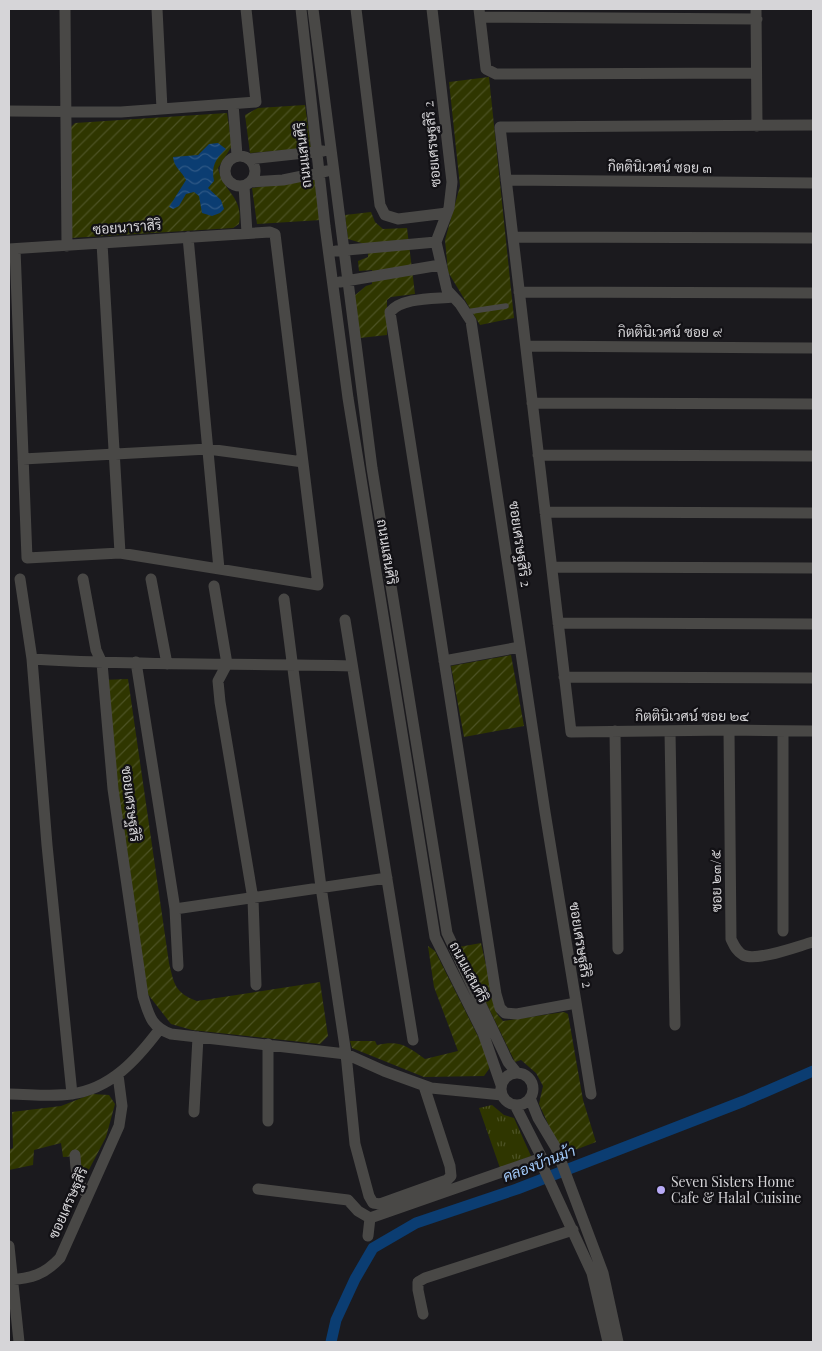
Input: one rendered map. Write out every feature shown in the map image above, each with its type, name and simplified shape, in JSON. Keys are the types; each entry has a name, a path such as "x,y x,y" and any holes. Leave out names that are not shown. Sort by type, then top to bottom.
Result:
{"street":[{"path":"65,9 67,246"},
{"path":"156,9 162,109"},
{"path":"9,111 66,112 162,109 256,102 246,9"},
{"name":"ถนนแสนศิริ","path":"301,9 329,252 349,401 435,937 442,956 468,991 508,1062 516,1072"},
{"name":"ถนนแสนศิริ","path":"313,9 362,399 442,897 452,945 501,1090"},
{"path":"356,9 380,206 384,215 398,219 447,213"},
{"name":"ซอยเศรษฐสิริ 2","path":"432,9 452,182 447,213 436,242 447,290 472,321 520,647 591,1094"},
{"path":"756,73 496,74 486,69 480,13 756,14 757,126"},
{"path":"233,104 237,155"},
{"path":"813,125 500,127 564,677 813,678"},
{"path":"237,155 250,159 331,150"},
{"path":"237,155 228,161 226,166 226,176 232,184 283,180 333,169"},
{"path":"246,233 247,184 256,169 250,159"},
{"name":"กิตตินิเวศน์ ซอย ๓","path":"506,180 813,183"},
{"name":"ซอยนาราสิริ","path":"12,249 246,233 270,232 275,234 303,462"},
{"path":"513,237 813,238"},
{"path":"188,238 219,569"},
{"path":"329,252 436,242"},
{"path":"102,243 120,553"},
{"path":"12,249 26,558 120,553 318,585 303,462 208,449 23,459"},
{"path":"333,283 440,265"},
{"path":"519,292 813,293"},
{"path":"453,296 403,303 395,306 390,312 496,994 500,1008 505,1013 517,1014 576,1004"},
{"name":"กิตตินิเวศน์ ซอย ๙","path":"526,346 813,348"},
{"path":"349,401 362,399"},
{"path":"532,403 813,404"},
{"path":"538,455 813,456"},
{"path":"364,500 377,499"},
{"path":"545,512 813,513"},
{"path":"552,567 813,568"},
{"path":"20,579 32,659 48,855 72,1094"},
{"name":"ซอยเศรษฐสิริ","path":"83,579 96,650 102,663 113,789 143,996 149,1016 159,1030"},
{"path":"151,579 167,664"},
{"path":"214,586 227,664 218,682 220,702 253,899 256,985"},
{"path":"284,599 346,1054 355,1144 369,1196 373,1202 380,1204 447,1180 451,1176 450,1166 424,1086"},
{"path":"345,620 413,1040"},
{"path":"558,623 813,624"},
{"path":"444,661 520,647"},
{"path":"32,659 102,663 352,666"},
{"path":"136,662 175,909 178,966"},
{"name":"กิตตินิเวศน์ ซอย ๒๔","path":"564,677 571,732 813,731"},
{"path":"396,703 410,701"},
{"name":"ซอย ๒๓/๕","path":"729,730 731,939 736,949 743,955 755,957 813,942"},
{"path":"615,731 618,949"},
{"path":"670,731 675,1025"},
{"path":"783,731 783,931"},
{"path":"175,909 387,878"},
{"path":"429,898 442,897"},
{"path":"9,1094 72,1094 118,1075 137,1059 159,1030 171,1034 346,1054 424,1086 453,1091 501,1090"},
{"path":"194,1112 198,1037"},
{"path":"268,1044 268,1121"},
{"path":"530,1098 516,1105 505,1100 501,1090 506,1076 516,1072 526,1075 532,1084 530,1098 538,1118 556,1148 576,1198 604,1273 608,1342"},
{"name":"ซอยเศรษฐสิริ","path":"10,1280 32,1277 48,1271 60,1258 118,1126 122,1106 118,1075"},
{"path":"516,1105 592,1273 618,1342"},
{"path":"75,1155 79,1184 88,1195"},
{"path":"258,1189 348,1200 358,1211 370,1218 542,1161"},
{"path":"368,1236 370,1218"},
{"path":"424,1314 418,1282 424,1278 573,1230"},
{"path":"9,1246 10,1280 18,1342"}],"lane":[{"path":"466,312 506,306"}],"green space":[{"path":"489,77 514,318 480,325 448,272 445,240 460,186 449,82"},
{"path":"305,105 311,147 250,153 245,115 258,108"},
{"path":"227,113 232,146 218,168 224,183 239,207 239,224 233,228 71,238 71,127 75,123"},
{"path":"315,179 321,220 257,224 252,188"},
{"path":"371,212 375,222 383,229 407,228 415,294 391,297 387,300 387,335 360,338 354,296 366,286 372,284 372,270 359,271 358,261 368,257 368,245 348,239 345,215"},
{"path":"511,655 524,726 464,737 451,666"},
{"path":"128,679 169,963 172,977 177,987 184,995 197,1001 320,982 328,1036 320,1044 192,1030 171,1024 147,993 102,680"},
{"path":"481,943 497,1014 503,1021 564,1012 568,1014 583,1100 596,1142 567,1153 554,1137 539,1104 543,1086 536,1073 521,1060 515,1062 459,947"},
{"path":"428,946 435,951 488,1056 489,1069 484,1076 424,1077 352,1048 350,1041 375,1041 377,1045 392,1043 403,1045 425,1059 458,1051 434,987"},
{"path":"92,1094 109,1095 115,1104 106,1137 82,1183 80,1156 63,1157 61,1143 34,1150 33,1165 9,1170 9,1150 13,1148 12,1112 61,1106"},
{"path":"492,1105 504,1115 514,1118 531,1156 500,1168 479,1108"}],"water":[{"path":"218,143 226,149 215,163 214,181 208,188 221,200 224,209 212,216 202,213 199,196 194,192 186,194 179,206 173,209 169,207 186,180 175,164 173,157 198,155 209,144"}],"waterway":[{"name":"คลองบ้านม้า","path":"331,1342 336,1320 355,1279 373,1248 416,1223 517,1189 744,1101 813,1071"}],"place":[{"name":"Seven Sisters Home Cafe & Halal Cuisine","path":"661,1190"}]}
